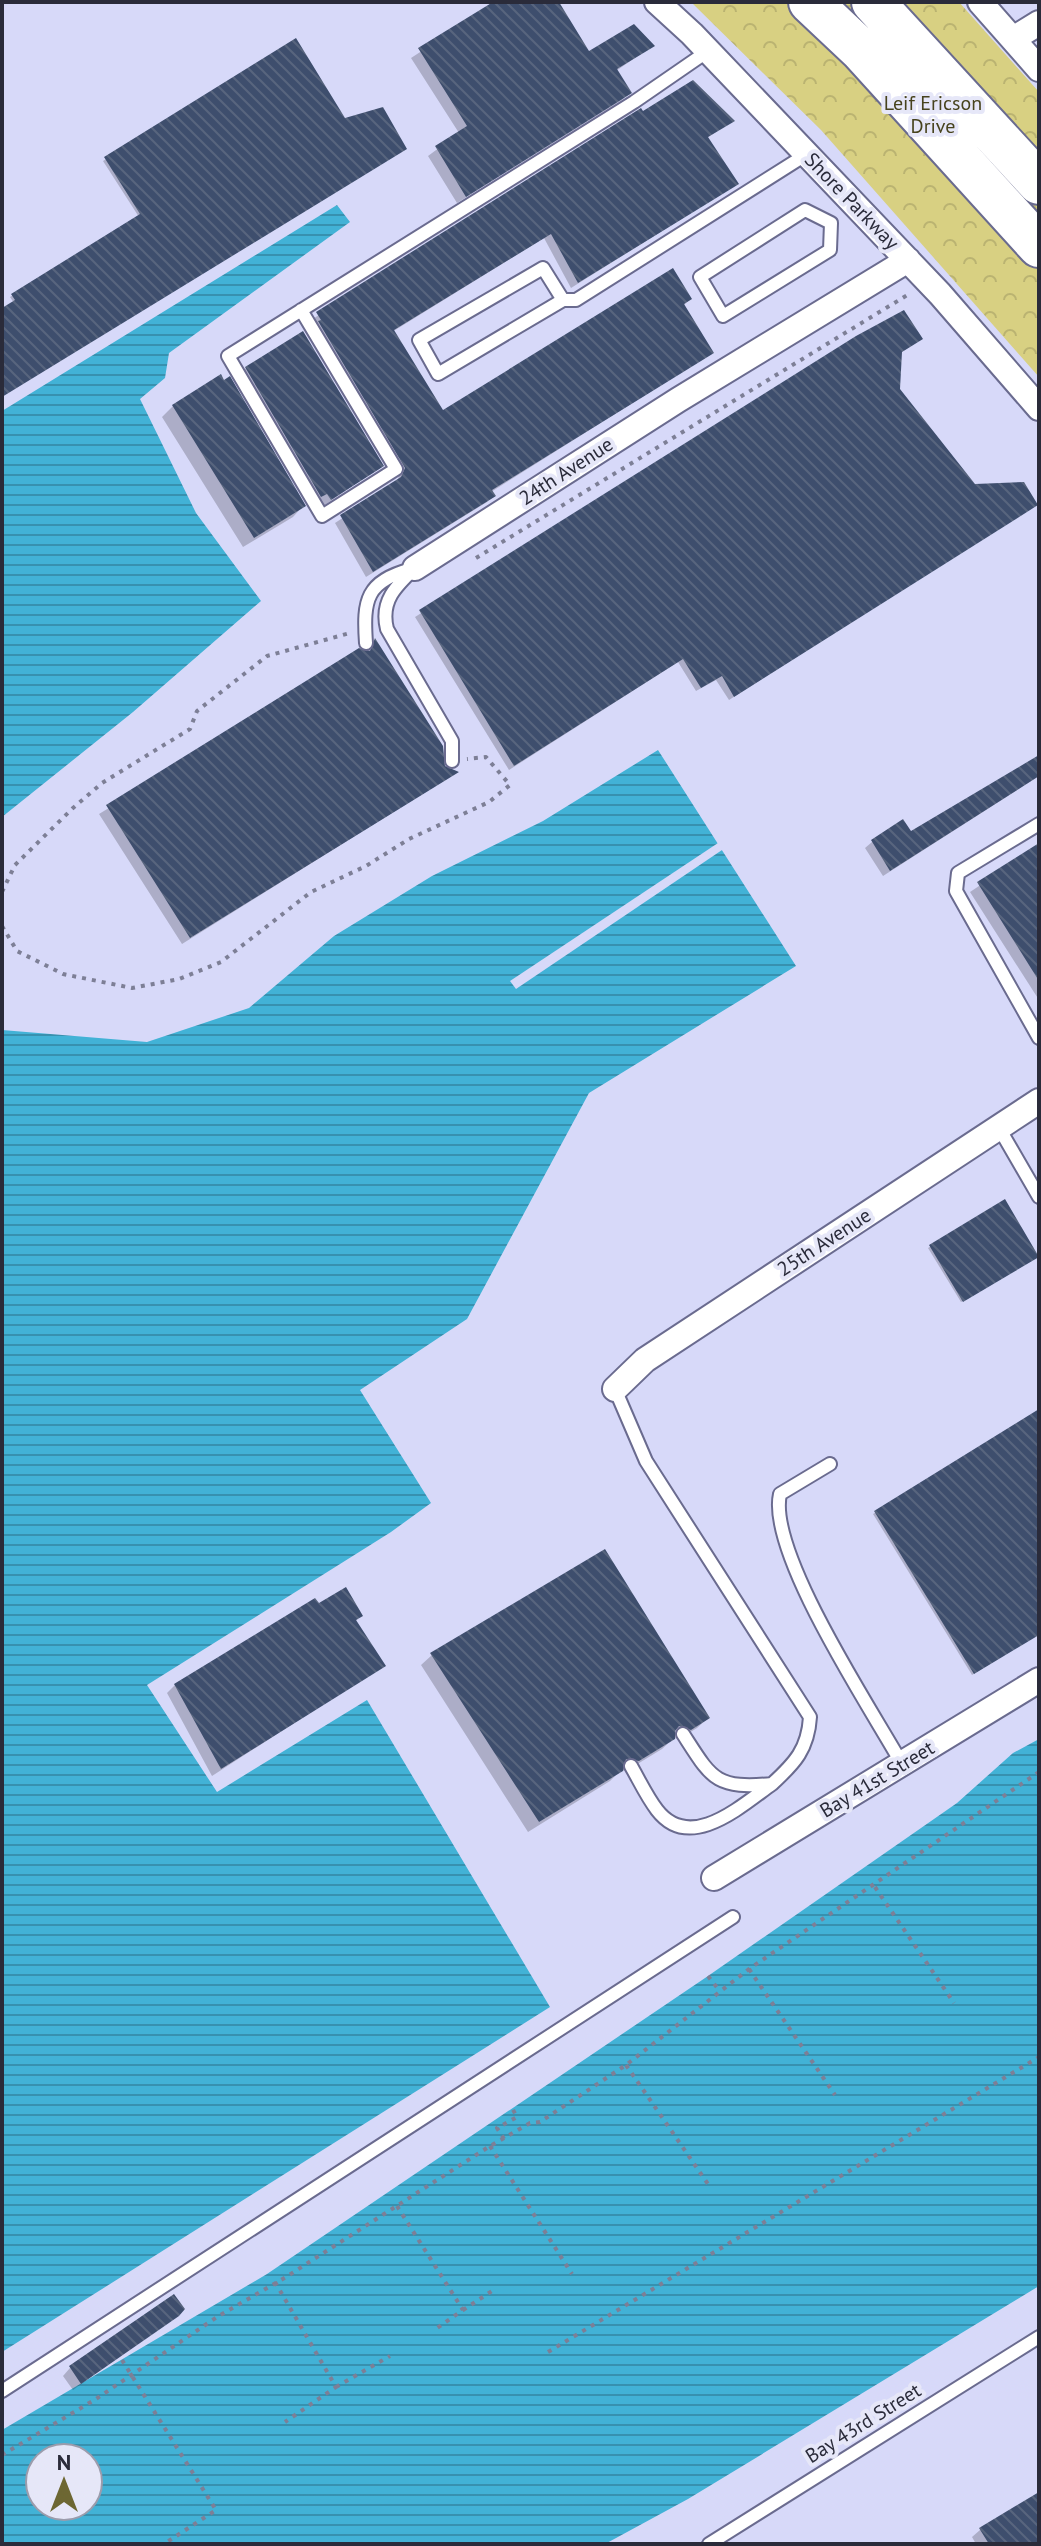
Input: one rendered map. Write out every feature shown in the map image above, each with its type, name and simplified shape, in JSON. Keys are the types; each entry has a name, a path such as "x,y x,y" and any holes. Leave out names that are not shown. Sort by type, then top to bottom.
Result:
{"highway":[{"path":"810,2 861,50 1039,246"},
{"path":"873,2 1039,183"}],"street":[{"name":"Shore Parkway","path":"657,2 908,260 1039,408"},
{"path":"980,2 1039,69"},
{"path":"1013,39 1039,23"},
{"name":"24th Avenue","path":"415,568 691,392 908,260"},
{"name":"25th Avenue","path":"615,1389 645,1360 1039,1101"},
{"name":"Bay 41st Street","path":"714,1878 1039,1680"}],"lane":[{"path":"301,310 396,469 322,516 228,356 301,310 634,102 708,51"},
{"path":"563,300 543,268 419,340 438,374 563,300 576,300 807,154"},
{"path":"831,223 856,205"},
{"path":"805,210 831,223 830,250 723,316 700,277 805,210"},
{"path":"366,643 363,614 371,593 390,575 415,568"},
{"name":"24th Avenue","path":"415,568 393,590 383,615 387,629 452,741 452,761"},
{"path":"1039,824 958,873 956,891 1039,1038"},
{"path":"999,1128 1039,1197"},
{"path":"615,1389 646,1461 810,1717 809,1736 802,1753 772,1784 723,1818 685,1828 672,1825 657,1811 631,1766"},
{"path":"830,1464 780,1494 776,1511 793,1571 902,1764"},
{"path":"683,1734 711,1777 731,1784 772,1784"},
{"path":"2,2391 733,1917"},
{"name":"Bay 43rd Street","path":"709,2544 1039,2337"}],"path":[{"path":"472,561 911,293"},
{"path":"2,892 15,865 73,808 102,783 190,729 197,711 267,656 357,631"},
{"path":"2,926 17,951 63,974 132,988 179,979 221,962 311,892 366,866 409,839 489,802 510,785 486,757 452,761"},
{"path":"2,2455 132,2376 137,2368 490,2146 530,2123 540,2122 626,2065 749,1969 875,1887 1039,1772"},
{"path":"875,1887 954,2003"},
{"path":"749,1969 835,2095"},
{"path":"708,1976 720,1990"},
{"path":"548,2352 1039,2057"},
{"path":"626,2065 708,2184"},
{"path":"504,2139 497,2128 517,2117 512,2108"},
{"path":"490,2146 572,2274"},
{"path":"397,2206 463,2310"},
{"path":"275,2282 336,2387"},
{"path":"437,2328 495,2289"},
{"path":"285,2422 336,2387 390,2356"},
{"path":"122,2360 216,2510 164,2544"}],"green space":[{"name":"Leif Ericson Drive","path":"691,2 959,2 1039,92 1039,377 821,130"}],"water":[{"path":"337,205 350,222 169,353 165,378 140,399 196,513 261,601 133,712 2,817 2,411"},
{"path":"658,750 796,966 589,1093 467,1319 360,1390 431,1503 391,1532 147,1685 217,1792 367,1700 550,2007 2,2352 2,1030 147,1042 249,1008 334,936 432,876 543,821"},
{"path":"1039,1739 1039,2286 688,2499 605,2544 2,2544 2,2430 267,2274 708,1976 957,1803 1013,1753"}],"pier":[{"path":"721,841 725,848 516,989 510,981"}],"building":[{"path":"493,2 559,2 589,51 634,24 655,46 617,69 632,93 466,197 435,146 467,126 418,48"},
{"path":"296,38 345,118 383,107 407,149 2,397 2,308 15,300 11,294 140,214 104,157"},
{"path":"693,80 735,121 708,137 739,184 578,283 551,234 394,330 443,410 673,268 692,299 684,304 714,353 492,490 496,496 373,572 340,515 401,477 405,468 318,321 321,320 316,312 641,108 643,111"},
{"path":"904,310 923,339 902,352 900,389 975,484 1024,482 1038,505 734,697 722,676 701,688 683,659 514,766 419,610 856,336"},
{"path":"303,331 384,466 331,500 327,494 321,497 245,367"},
{"path":"221,374 224,380 230,376 306,506 254,538 172,405"},
{"path":"375,638 443,746 445,766 459,772 190,938 106,805 359,648 370,651"},
{"path":"1039,755 1039,776 890,871 871,840 903,819 911,831"},
{"path":"1039,843 1039,981 977,882"},
{"path":"1005,1199 1039,1257 963,1302 929,1245"},
{"path":"1039,1409 1039,1635 974,1674 874,1511"},
{"path":"605,1549 710,1718 691,1730 679,1726 675,1739 639,1761 626,1759 623,1771 539,1822 430,1653"},
{"path":"346,1587 363,1616 356,1620 386,1666 221,1769 174,1684 315,1598 319,1603"},
{"path":"174,2294 185,2309 179,2316 81,2384 69,2366"},
{"path":"1039,2492 1039,2544 989,2544 979,2528"}]}
